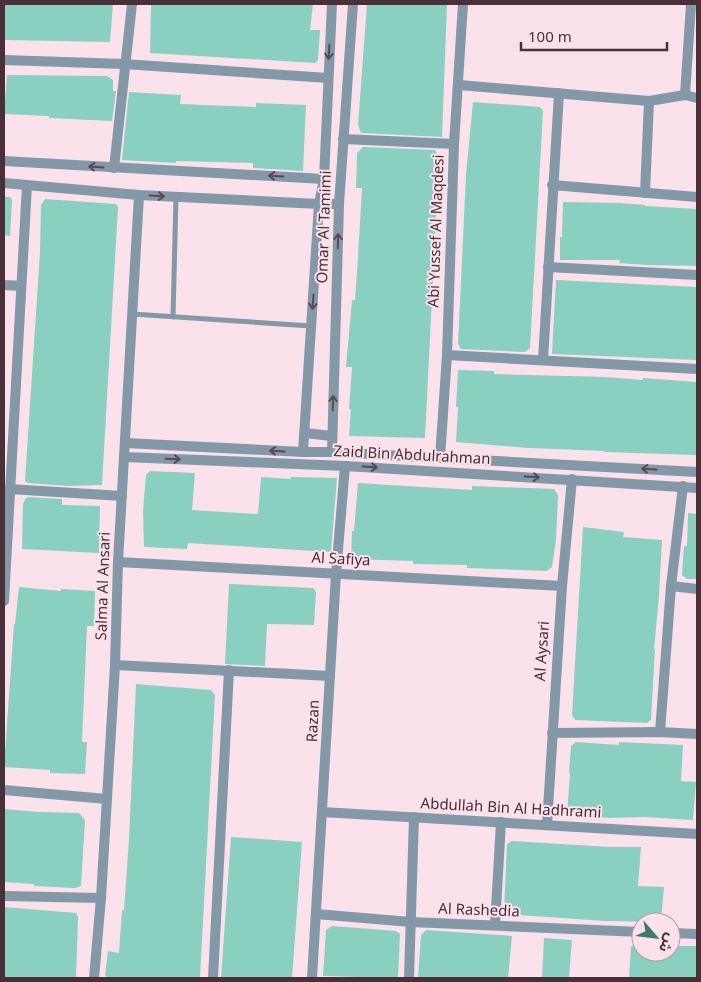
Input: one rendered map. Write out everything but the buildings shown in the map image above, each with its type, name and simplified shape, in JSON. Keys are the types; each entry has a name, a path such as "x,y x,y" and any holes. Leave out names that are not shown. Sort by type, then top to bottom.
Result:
{"street":[{"path":"114,168 132,4"},
{"path":"304,452 319,204 324,179 332,4"},
{"name":"Omar Al Tamimi","path":"332,452 339,204 353,4"},
{"name":"Abi Yussef Al Maqdesi","path":"440,458 447,355 454,144 463,4"},
{"path":"685,95 691,4"},
{"path":"4,60 124,64 328,78"},
{"path":"459,85 649,101 685,95 697,98"},
{"path":"543,360 552,184 559,93"},
{"path":"645,193 649,101"},
{"path":"343,139 454,144"},
{"path":"4,161 324,179"},
{"path":"4,183 139,195 339,204"},
{"path":"552,184 697,196"},
{"path":"4,601 4,571 27,185"},
{"name":"Salma Al Ansari","path":"94,978 108,799 118,562 139,195"},
{"path":"548,267 697,276"},
{"path":"4,285 21,286"},
{"path":"447,355 697,369"},
{"path":"305,433 332,436"},
{"name":"Zaid Bin Abdulrahman","path":"125,443 697,472"},
{"name":"Zaid Bin Abdulrahman","path":"124,457 345,466 697,488"},
{"name":"Razan","path":"312,978 336,574 345,466"},
{"name":"Al Aysari","path":"547,825 562,586 572,479"},
{"path":"660,732 671,586 683,486"},
{"path":"9,489 122,496"},
{"name":"Al Safiya","path":"118,562 562,586"},
{"path":"671,586 697,589"},
{"path":"115,665 330,676"},
{"path":"213,978 229,670"},
{"path":"552,733 660,732 697,734"},
{"path":"4,790 108,799"},
{"name":"Abdullah Bin Al Hadhrami","path":"322,812 697,834"},
{"path":"409,978 414,817"},
{"path":"495,925 501,822"},
{"path":"4,896 101,898"},
{"name":"Al Rashedia","path":"316,914 411,922 631,932"},
{"path":"681,933 697,934"}],"lane":[{"path":"173,317 176,197"},
{"path":"132,314 312,326"}]}
